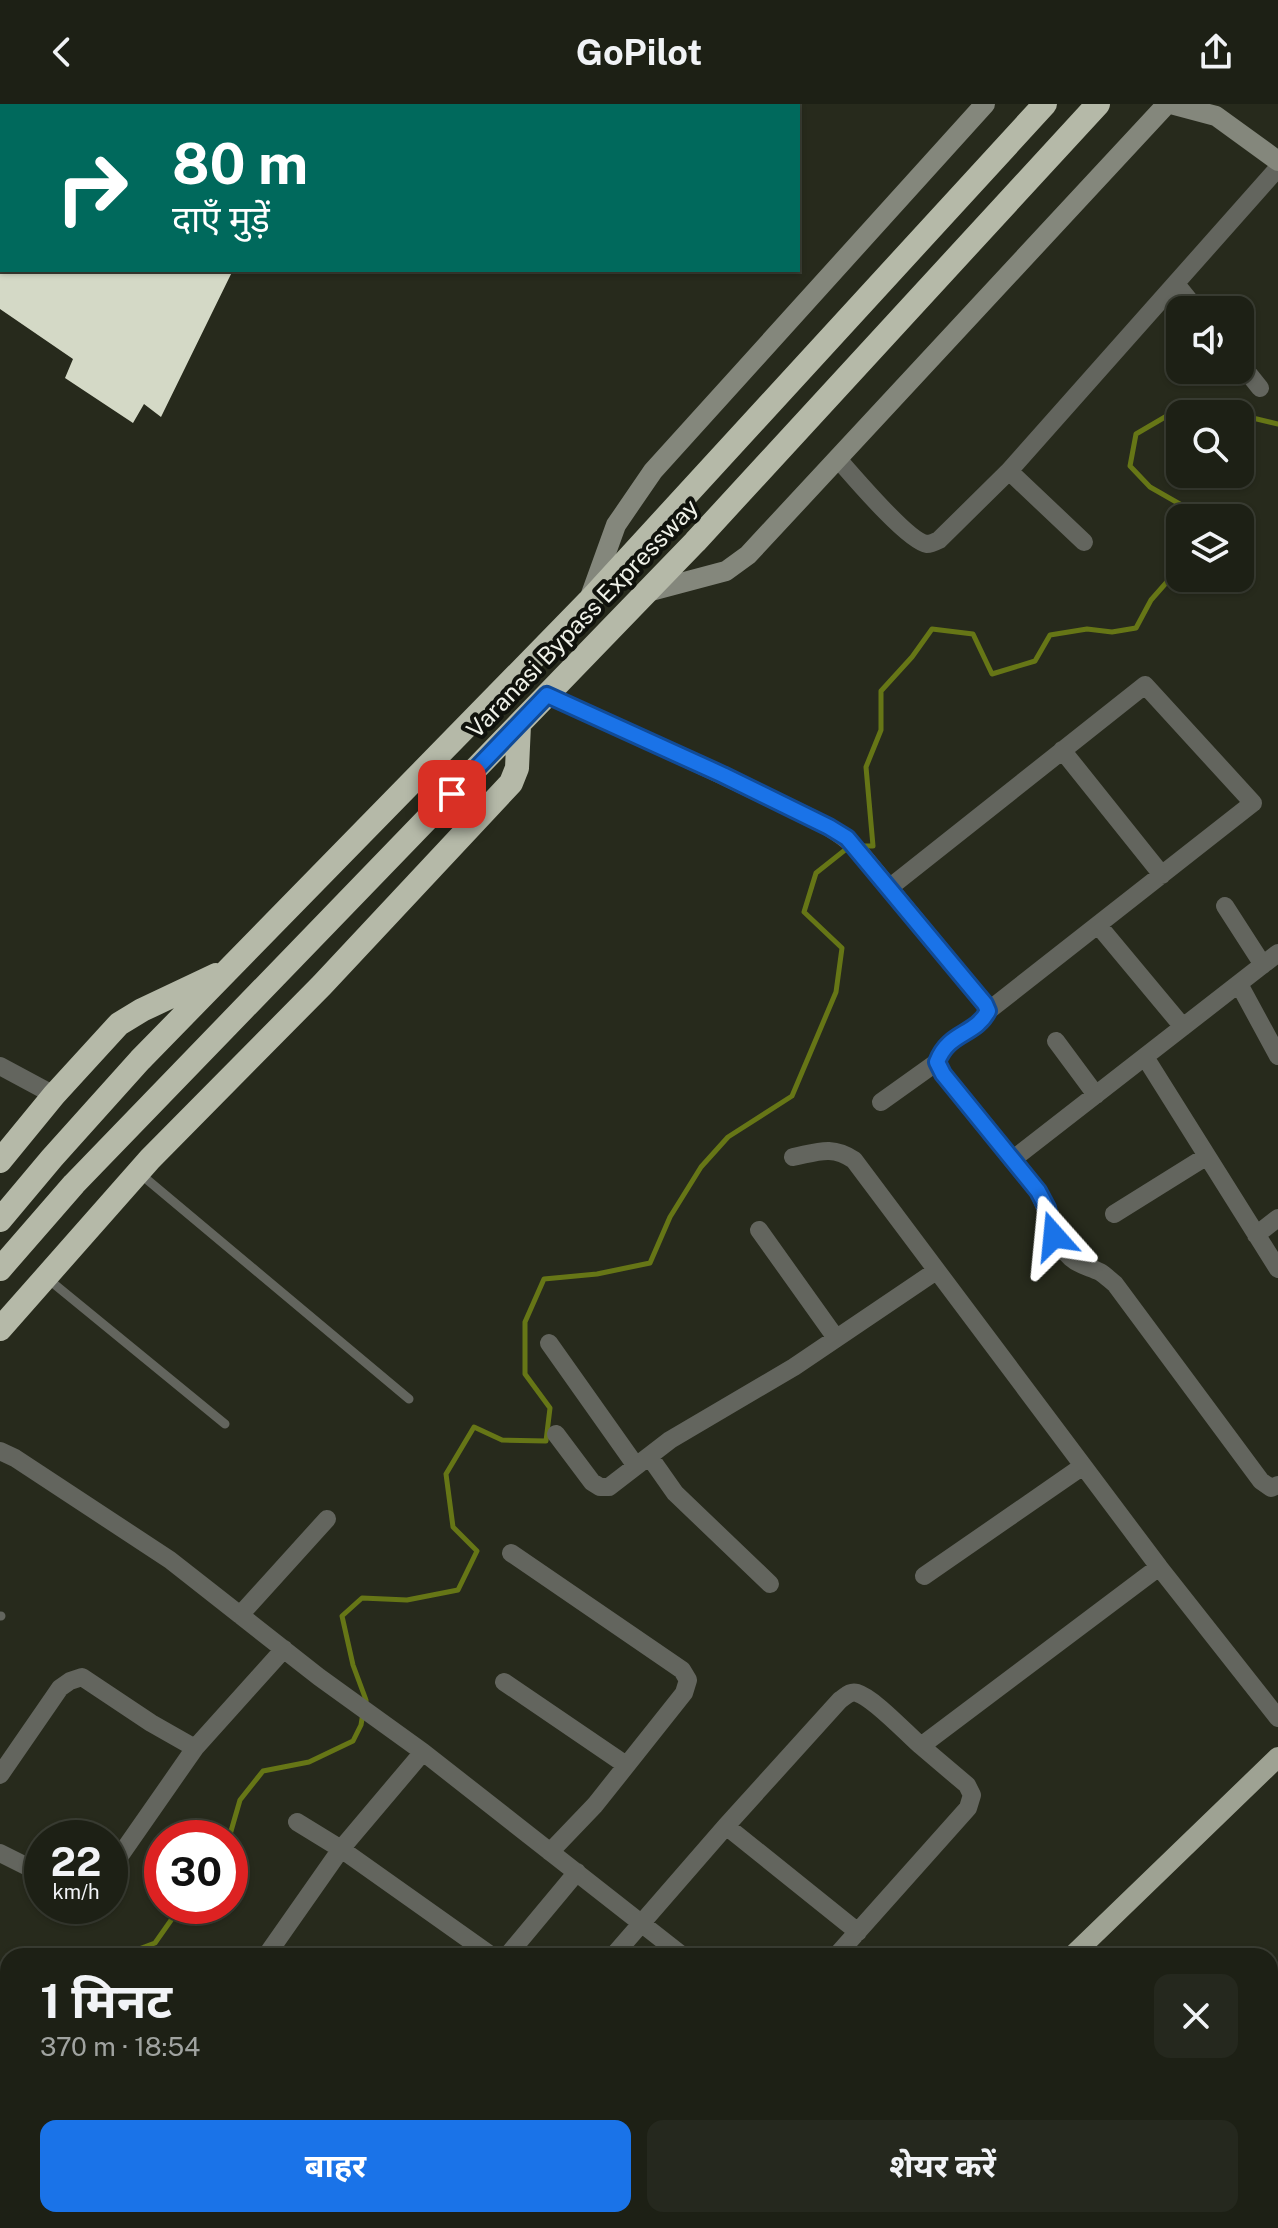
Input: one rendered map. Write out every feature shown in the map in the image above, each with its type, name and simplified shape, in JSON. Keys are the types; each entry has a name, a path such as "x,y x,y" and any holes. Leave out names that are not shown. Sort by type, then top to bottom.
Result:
{"highway":[{"name":"Varanasi Bypass Expressway","path":"0,1220 140,1060 589,601 1045,104"},
{"name":"Varanasi Bypass Expressway","path":"0,1269 74,1184 647,592 1098,104"},
{"path":"0,1329 138,1172 322,985 511,783 517,768 519,725"},
{"path":"0,1161 54,1095 119,1024 231,968"}],"main road":[{"path":"1080,1948 1278,1757"}],"street":[{"path":"589,601 616,525 653,471 985,104"},
{"path":"647,592 726,571 748,555 1169,104 1216,116 1278,161"},
{"path":"838,459 918,540 928,544 939,540 1009,471 1278,168"},
{"path":"1176,284 1186,296"},
{"path":"1254,380 1260,388"},
{"path":"1009,471 1084,542"},
{"path":"881,1102 937,1062 949,1042 984,1019 988,1011 1253,803 1145,685 889,888"},
{"path":"547,695 829,827 854,845 988,1011"},
{"path":"1062,750 1162,875"},
{"path":"1012,1160 1271,959 1225,906"},
{"path":"1098,925 1183,1027"},
{"path":"1239,984 1278,1056"},
{"path":"1056,1041 1096,1095"},
{"path":"1145,1057 1278,1269"},
{"path":"937,1062 943,1074 1038,1191 1047,1208 1054,1236 1070,1258 1102,1273 1115,1284 1261,1481 1276,1492"},
{"path":"0,1066 54,1095"},
{"path":"793,1157 836,1150 854,1160 1159,1567 1278,1718"},
{"path":"1114,1214 1207,1156"},
{"path":"1256,1235 1278,1218"},
{"path":"759,1230 836,1338"},
{"path":"556,1434 592,1482 600,1487 609,1487 670,1440 794,1367 936,1271"},
{"path":"549,1343 643,1461 770,1584"},
{"path":"0,1451 170,1560 353,1702 423,1752 672,1948"},
{"path":"924,1576 1083,1466"},
{"path":"240,1615 327,1519"},
{"path":"511,1553 682,1670 688,1680 684,1693 595,1805 550,1852"},
{"path":"921,1746 1159,1567"},
{"path":"128,1844 195,1748 284,1649"},
{"path":"0,1775 60,1688 82,1677 195,1748"},
{"path":"504,1682 626,1765"},
{"path":"620,1948 840,1700 850,1693 856,1693 872,1703 967,1785 972,1795 968,1808 843,1948"},
{"path":"272,1948 341,1849 423,1752"},
{"path":"297,1822 341,1849 481,1948"},
{"path":"726,1826 858,1932"},
{"path":"0,1853 24,1865"},
{"path":"514,1948 577,1872"}],"lane":[{"path":"138,1172 409,1399"},
{"path":"45,1277 225,1424"}],"building":[{"path":"0,272 232,272 161,417 144,404 133,423 65,378 73,359 0,309"}],"waterway":[{"path":"1166,416 1136,434 1130,466 1150,487 1180,504"},
{"path":"1254,418 1278,424"},
{"path":"864,846 873,846 866,767 881,730 881,691 932,629 973,634 992,674 1035,661 1050,635 1087,629 1112,632 1136,628 1151,600 1166,583"},
{"path":"366,1703 353,1665 342,1616 362,1598 407,1600 458,1590 477,1551 453,1527 446,1474 474,1427 502,1440 546,1441 550,1408 525,1374 525,1322 544,1279 597,1274 650,1263 670,1217 701,1167 728,1137 792,1096 836,992 842,948 804,912 816,873 850,846"},
{"path":"234,1820 240,1800 263,1771 309,1762 353,1741 363,1713"},
{"path":"142,1948 155,1943 168,1924"}],"route":[{"path":"452,794 547,695 723,775 847,838 985,1004 988,1011 984,1019 949,1042 937,1062 943,1074 1038,1191 1047,1208 1054,1236"}]}
